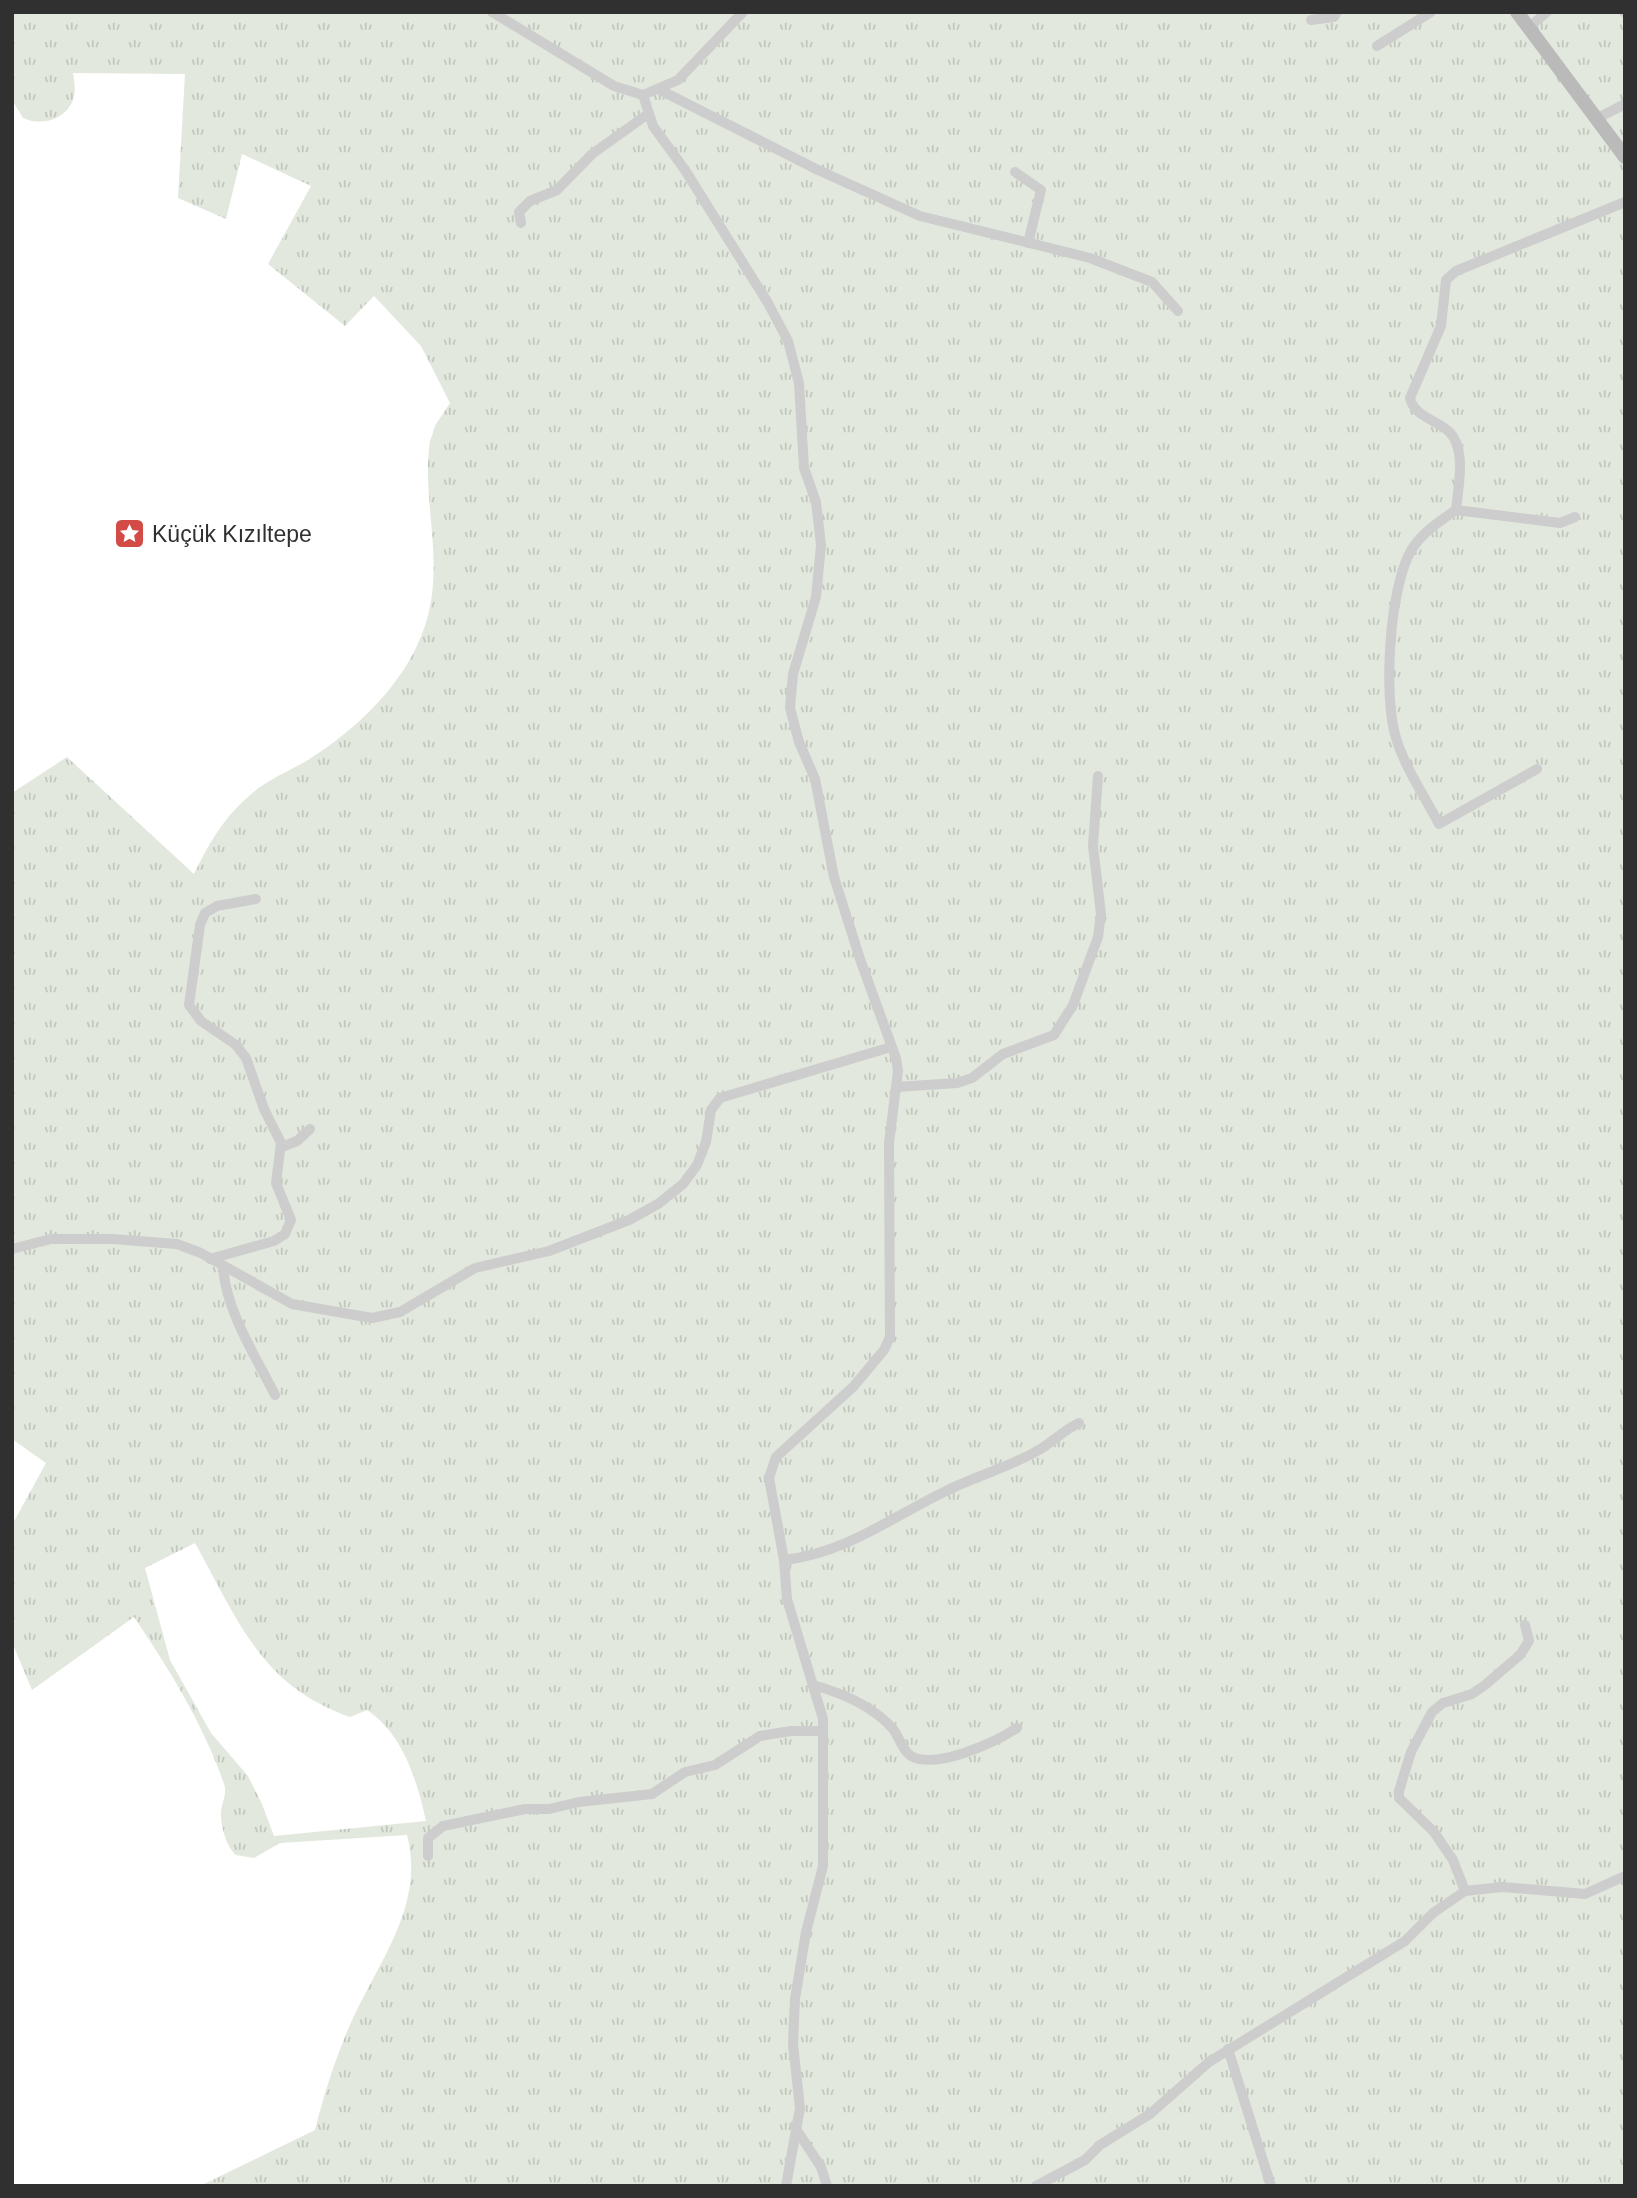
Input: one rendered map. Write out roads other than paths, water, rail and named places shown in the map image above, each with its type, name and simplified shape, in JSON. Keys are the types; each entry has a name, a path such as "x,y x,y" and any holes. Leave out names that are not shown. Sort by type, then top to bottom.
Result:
{"street":[{"path":"492,12 614,86 643,95 660,90 686,73 743,12"},
{"path":"1311,20 1334,17 1337,12"},
{"path":"1377,46 1431,12"},
{"path":"1517,12 1625,157"},
{"path":"1528,28 1547,12"},
{"path":"660,90 818,170 920,216 1090,258 1152,282 1178,311"},
{"path":"643,95 648,114 768,303 788,341 799,383 804,468 816,502 821,545 816,597 793,674 790,708 799,742 816,779 834,877 898,1071 891,1107 889,1143 890,1338 884,1350 853,1387 784,1449 771,1467 770,1490 784,1560 787,1599 813,1685 823,1731 823,1866 806,1932 795,1999 793,2044 800,2108 794,2126 786,2186"},
{"path":"1596,119 1625,104"},
{"path":"521,223 519,212 524,205 557,190 592,155 648,114"},
{"path":"1015,172 1041,190 1028,243"},
{"path":"1537,769 1439,824 1396,738 1391,689 1398,581 1419,540 1456,510 1459,478 1455,439 1443,426 1418,412 1410,398 1441,326 1446,280 1456,271 1625,202"},
{"path":"1456,510 1560,523 1575,517"},
{"path":"896,1087 957,1083 972,1078 1003,1054 1054,1035 1073,1004 1098,937 1101,914 1093,845 1098,776"},
{"path":"210,1259 274,1241 288,1230 290,1214 276,1183 282,1147 246,1058 236,1045 192,1012 188,997 205,913 217,906 256,899"},
{"path":"12,1249 43,1239 112,1239 177,1244 292,1304 372,1318 400,1312 475,1268 549,1251 629,1220 658,1204 683,1184 697,1165 706,1142 711,1110 720,1098 891,1046"},
{"path":"282,1147 298,1140 310,1129"},
{"path":"223,1268 225,1289 232,1308 275,1395"},
{"path":"784,1560 804,1558 859,1538 948,1490 1003,1465 1024,1459 1059,1433 1079,1423"},
{"path":"1465,1891 1453,1860 1434,1832 1402,1801 1399,1791 1411,1752 1432,1712 1443,1703 1472,1693 1520,1655 1529,1641 1525,1625"},
{"path":"813,1685 850,1699 883,1719 895,1732 905,1752 922,1760 953,1756 1000,1739 1017,1728"},
{"path":"428,1856 428,1838 443,1826 525,1809 549,1809 590,1800 652,1794 685,1772 715,1765 760,1736 791,1731 823,1731"},
{"path":"1036,2186 1085,2160 1100,2146 1150,2113 1228,2049 1405,1941 1433,1913 1465,1891 1502,1887 1585,1894 1625,1876"},
{"path":"1228,2049 1271,2186"},
{"path":"794,2126 821,2167 827,2186"}],"place":[{"name":"Küçük Kızıltepe","path":"129,534"}]}
